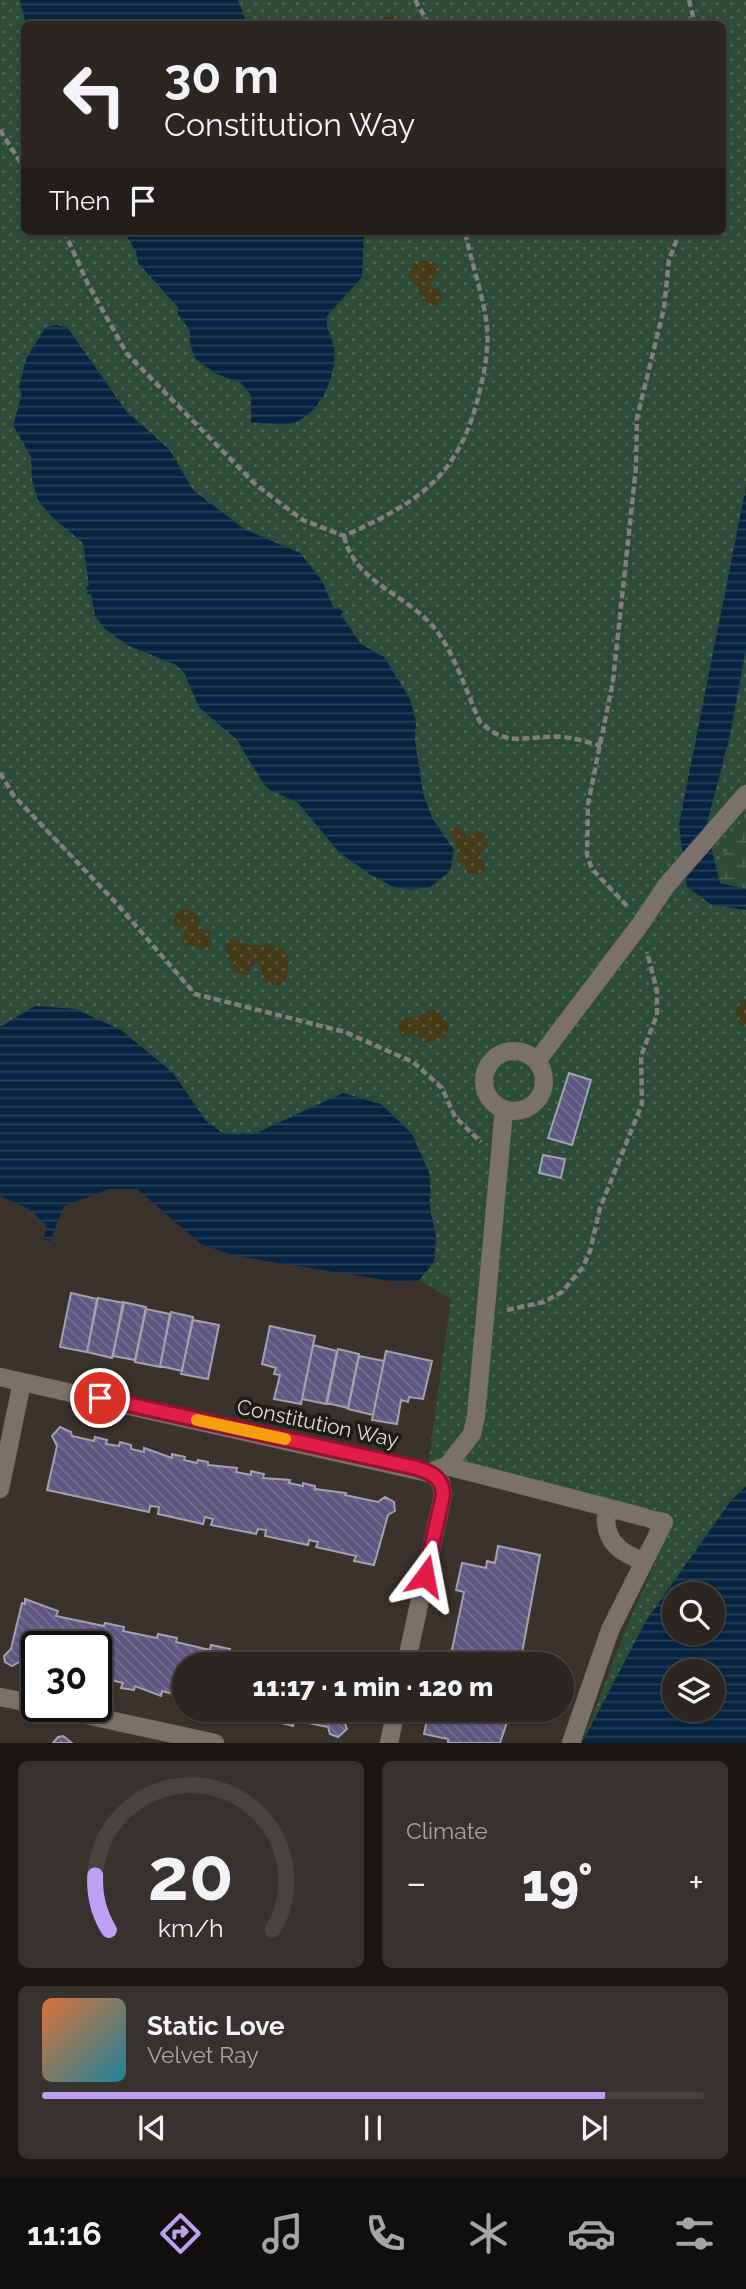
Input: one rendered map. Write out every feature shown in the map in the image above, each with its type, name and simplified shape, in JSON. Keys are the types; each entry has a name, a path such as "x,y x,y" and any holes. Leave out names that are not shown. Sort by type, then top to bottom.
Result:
{"street":[{"path":"537,1061 666,886 746,794"},
{"path":"510,1051 529,1054 537,1061 545,1079 540,1098 524,1110 504,1110 488,1098 484,1078 492,1060 510,1051"},
{"path":"447,1466 471,1434 476,1416 504,1110"},
{"name":"Constitution Way","path":"0,1377 427,1471"},
{"path":"0,1489 22,1382"},
{"path":"427,1471 447,1466 664,1522 610,1630 571,1743"},
{"path":"409,1652 443,1495 438,1479 427,1471"},
{"path":"607,1509 605,1522 610,1540 629,1556 644,1561"},
{"path":"0,1696 21,1701"},
{"path":"112,1721 215,1743"},
{"path":"389,1743 393,1722"}],"path":[{"path":"415,0 427,21"},
{"path":"690,0 694,21"},
{"path":"0,130 21,162"},
{"path":"66,235 88,284 127,354 256,485 303,520 344,536 391,514 415,499 458,454 468,431 485,366 487,327 466,235"},
{"path":"486,1311 526,1309 544,1302 573,1280 590,1251 600,1208 642,1104 641,1056 657,1015 657,991 639,926 626,904 592,869 587,855 587,804 613,681 636,467 637,418 664,307 669,260 678,235"},
{"path":"344,536 348,553 361,570 412,606 439,634 480,722 492,733 507,739 562,737 601,746"},
{"path":"0,773 13,796 117,904 195,994 345,1032 413,1062 442,1088 455,1117 500,1159"}],"green space":[{"path":"0,0 746,0 746,487 679,825 746,910 746,1486 730,1502 674,1582 662,1582 662,1598 646,1621 582,1743 626,1628 674,1520 427,1471 451,1299 419,1280 434,1262 436,1236 430,1209 430,1175 412,1133 286,1122 254,1134 224,1134 206,1121 173,1073 121,1030 75,1009 35,1006 0,1027"},
{"path":"746,648 746,889 720,883 706,827 730,735"},
{"path":"746,816 746,915 698,897"}],"sand":[{"path":"390,14 405,21 383,21"},
{"path":"432,260 441,271 431,281 431,287 439,290 443,297 436,307 422,300 418,287 408,278 413,263"},
{"path":"458,826 467,836 477,831 487,836 488,845 480,854 486,869 480,874 467,874 465,866 458,863 457,846 449,831"},
{"path":"187,908 200,918 199,928 210,932 211,949 181,944 185,928 171,925 179,910"},
{"path":"230,938 250,945 281,946 289,958 286,981 278,986 264,982 260,966 256,962 246,976 233,971 224,945"},
{"path":"746,998 746,1029 739,1024 736,1009 739,1001"},
{"path":"431,1009 439,1012 449,1025 446,1037 425,1043 417,1035 402,1037 398,1027 401,1018 419,1016"}],"water":[{"path":"20,0 238,0 246,21 25,21"},
{"path":"126,235 364,235 362,277 327,316 334,348 333,370 325,392 312,411 288,424 251,423 251,395 240,382 216,374 196,359 190,345 190,331 178,314 178,307 138,263 136,251"},
{"path":"56,325 67,327 126,411 170,450 193,490 244,529 300,553 322,581 334,609 338,607 343,612 341,615 361,644 384,657 410,699 416,721 415,740 423,793 432,818 454,850 450,871 430,887 410,890 394,887 340,853 298,803 270,790 263,783 237,740 199,707 184,673 176,665 127,645 105,629 95,616 91,594 87,594 86,587 89,586 83,543 51,516 38,500 32,480 31,457 13,425 22,394 19,388 26,359 45,328"},
{"path":"746,487 746,648 730,735 706,827 720,883 746,889 746,910 712,905 687,887 679,825"},
{"path":"35,1006 75,1009 121,1030 173,1073 206,1121 224,1134 254,1134 343,1093 381,1104 412,1134 430,1175 430,1209 436,1236 434,1262 419,1280 397,1282 235,1256 201,1244 137,1189 109,1189 64,1206 50,1241 43,1240 47,1226 29,1209 0,1196 0,1027"},
{"path":"746,1486 746,1743 582,1743 646,1621 662,1598 662,1645 725,1645 725,1582 674,1582 730,1502"}],"building":[{"path":"569,1073 591,1080 572,1145 548,1138"},
{"path":"543,1155 565,1159 561,1178 539,1173"},
{"path":"71,1293 97,1299 87,1352 60,1347"},
{"path":"98,1298 124,1303 112,1358 87,1352"},
{"path":"123,1302 146,1307 135,1360 113,1356"},
{"path":"146,1309 170,1314 160,1367 135,1362"},
{"path":"171,1312 193,1317 182,1371 160,1366"},
{"path":"193,1320 219,1325 208,1379 181,1374"},
{"path":"270,1326 315,1336 301,1404 274,1399 280,1375 274,1374 276,1368 262,1364"},
{"path":"313,1345 337,1351 326,1404 302,1399"},
{"path":"338,1349 359,1354 348,1408 327,1403"},
{"path":"386,1351 432,1361 423,1399 409,1397 408,1402 401,1400 397,1424 372,1420"},
{"path":"359,1356 384,1361 373,1415 348,1409"},
{"path":"60,1427 71,1432 72,1436 94,1441 95,1437 107,1440 106,1444 119,1446 120,1442 131,1445 131,1449 144,1452 144,1448 172,1458 172,1454 197,1463 198,1460 208,1462 208,1465 237,1468 236,1472 264,1474 263,1478 290,1480 289,1483 303,1486 303,1483 315,1486 315,1489 346,1493 345,1495 378,1502 385,1497 394,1502 395,1511 388,1515 374,1565 354,1561 356,1556 316,1547 318,1542 309,1540 308,1545 265,1536 266,1530 258,1529 256,1534 211,1525 213,1519 205,1517 203,1524 158,1514 159,1507 150,1506 149,1512 47,1490 57,1446 52,1436"},
{"path":"498,1546 540,1555 522,1652 452,1652 464,1592 456,1590 462,1563 486,1568 487,1561 495,1563"},
{"path":"25,1599 58,1611 56,1616 104,1626 105,1623 124,1627 123,1631 157,1638 158,1634 177,1638 176,1642 210,1650 211,1645 230,1649 229,1652 172,1652 172,1694 162,1691 161,1696 135,1686 134,1690 121,1688 123,1683 112,1680 112,1631 21,1631 21,1661 12,1666 5,1662 4,1656 11,1649 22,1603 25,1604"},
{"path":"304,1722 344,1722 347,1729 338,1737 330,1734 328,1727"},
{"path":"426,1722 507,1722 500,1743 448,1743 448,1739 424,1734"},
{"path":"63,1736 72,1743 53,1743 58,1737"}],"slow traffic":[{"path":"197,1420 285,1439"}],"route":[{"path":"100,1398 417,1468 433,1474 441,1483 443,1495 425,1576"}]}
